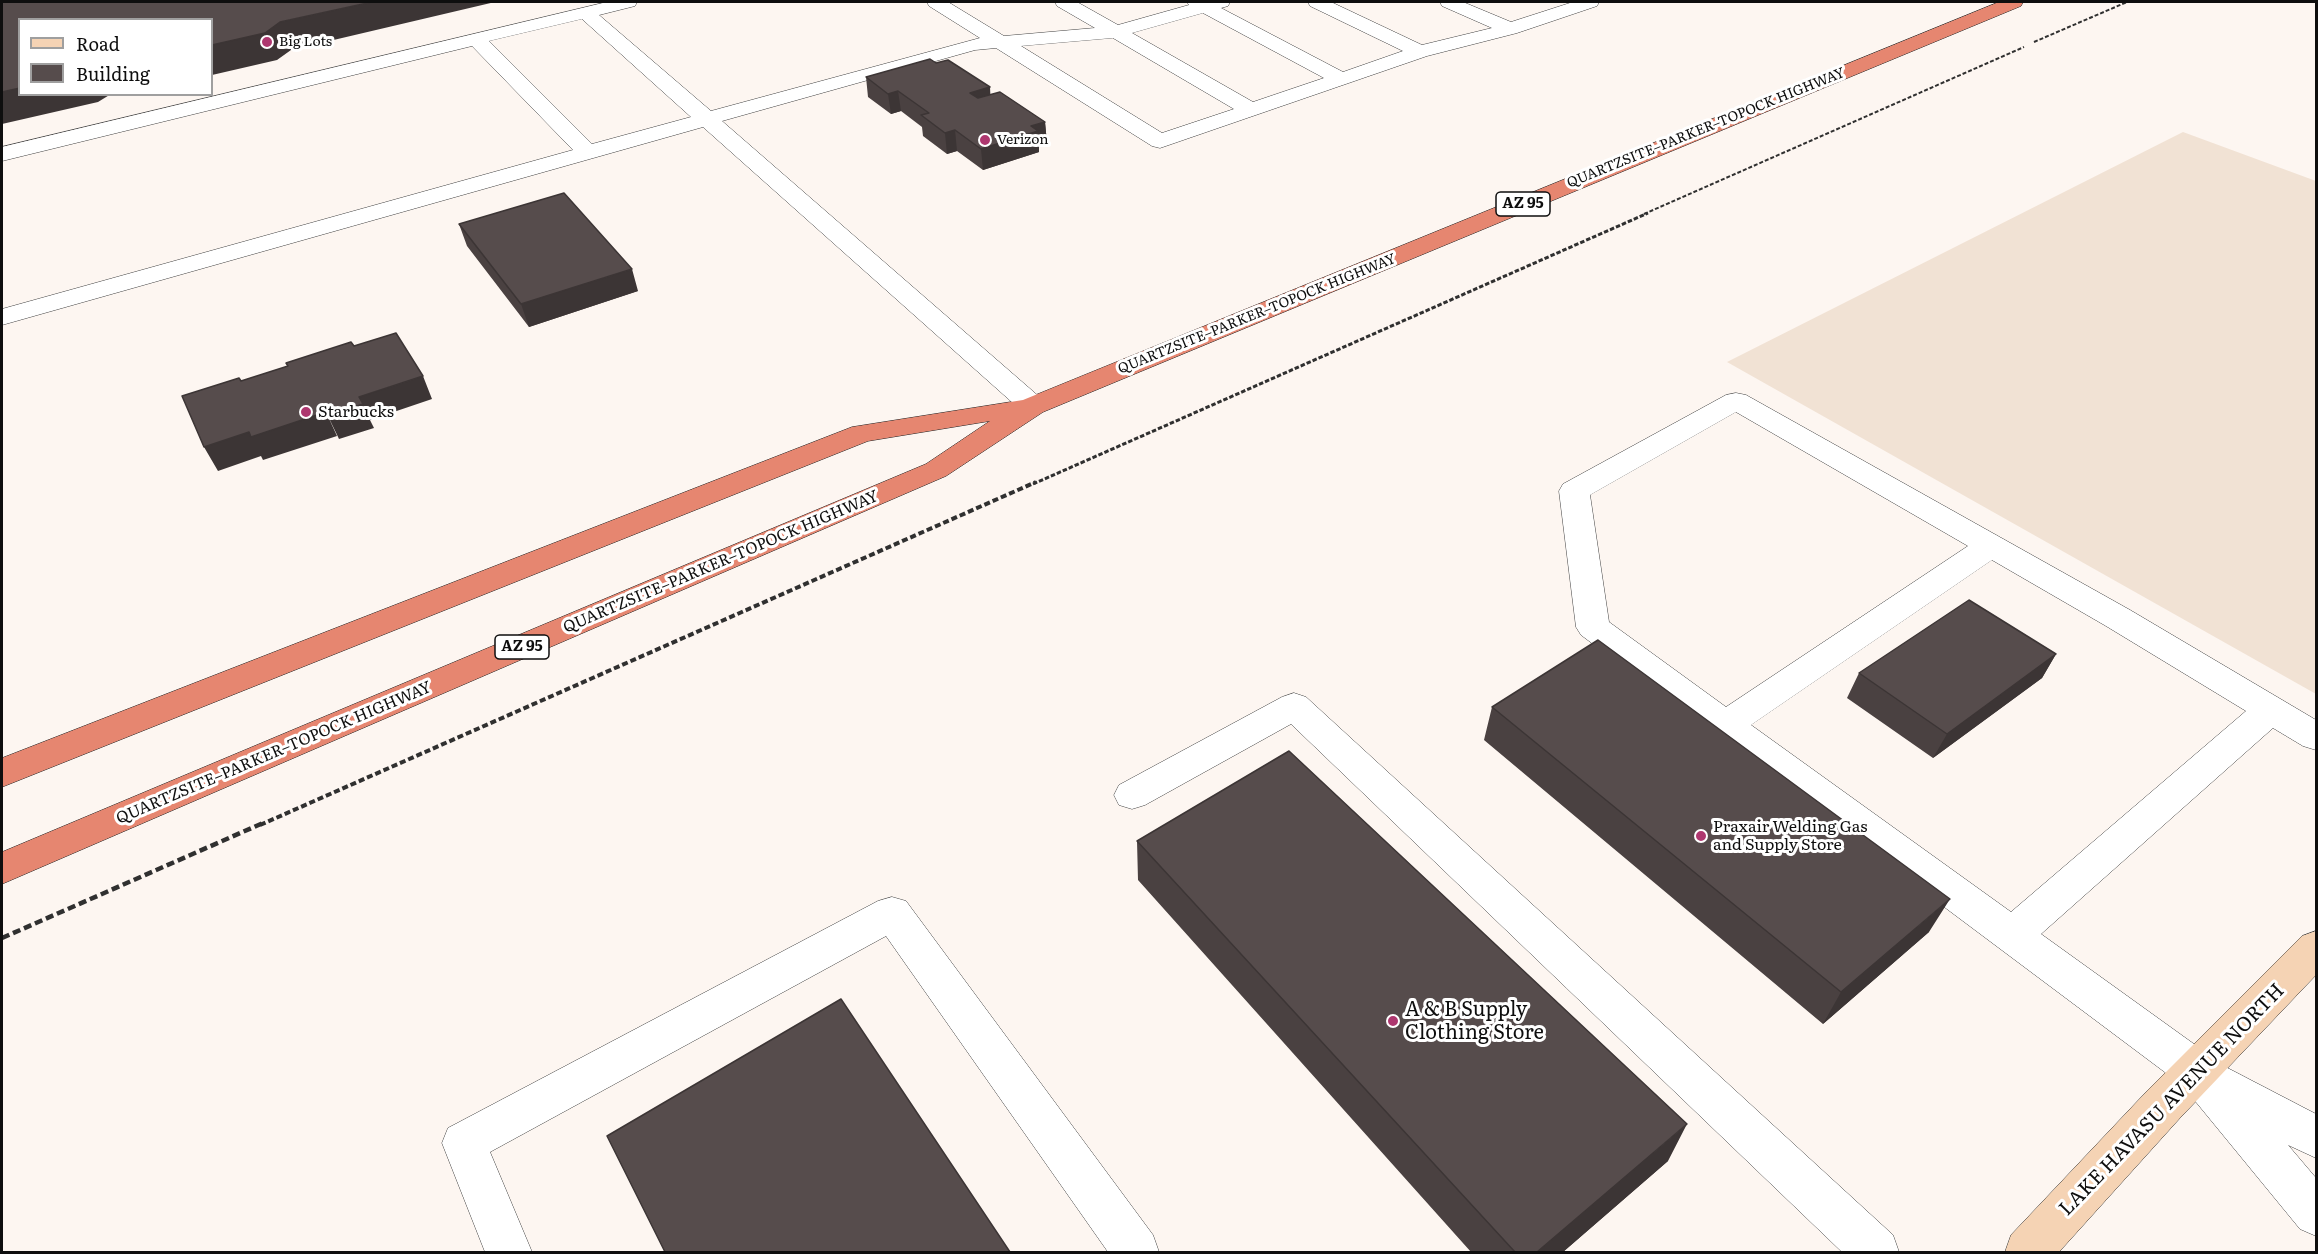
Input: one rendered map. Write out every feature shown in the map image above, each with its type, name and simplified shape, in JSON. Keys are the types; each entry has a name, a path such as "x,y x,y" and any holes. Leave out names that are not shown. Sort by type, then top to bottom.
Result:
{"highway":[{"name":"QUARTZSITE–PARKER–TOPOCK HIGHWAY","path":"2,869 936,470 1033,406 2014,2"},
{"name":"QUARTZSITE–PARKER–TOPOCK HIGHWAY","path":"2,773 862,433 1033,406"}],"main road":[{"name":"LAKE HAVASU AVENUE NORTH","path":"2028,1252 2164,1104 2316,948"}],"street":[{"path":"2,154 628,2"},
{"path":"936,2 1160,141 1420,52 1510,29 1590,2"},
{"path":"1064,2 1251,110"},
{"path":"1317,2 1420,52"},
{"path":"1449,2 1510,29"},
{"path":"2,317 974,44 1116,32 1207,3 1341,79"},
{"path":"585,12 1033,406"},
{"path":"476,39 587,152"},
{"path":"2316,737 1991,546 1736,401 1574,491 1593,627 2197,1071 2316,1137"},
{"path":"1725,724 1991,546"},
{"path":"1132,795 1293,706 1876,1252"},
{"path":"2012,935 2271,710"},
{"path":"508,1252 464,1143 892,913 1136,1252"},
{"path":"2197,1071 2316,1213"}],"path":[{"path":"2,938 2127,2"}],"shaded area":[{"path":"2183,132 2316,181 2316,694 1727,362"}],"building":[{"path":"2,2 372,2 280,22 265,33 213,45 213,18 18,18 18,88 2,92"},
{"path":"930,59 936,63 948,60 990,87 970,93 978,98 1000,92 1045,122 1031,126 1038,131 981,149 955,130 945,133 921,115 929,113 898,91 888,94 866,77"},
{"path":"564,193 632,269 521,304 459,224"},
{"path":"396,333 423,376 359,397 363,404 328,416 326,412 251,437 249,432 204,447 182,396 288,366 286,363 351,342 354,346"},
{"path":"1969,600 2056,654 1947,734 1859,673"},
{"name":"Praxair Welding Gas and Supply Store","path":"1598,640 1950,899 1841,992 1492,707"},
{"name":"A & B Supply Clothing Store","path":"1289,751 1687,1124 1537,1252 1515,1252 1137,841"},
{"path":"841,999 1010,1252 665,1252 607,1136"}],"place":[{"name":"Big Lots","path":"267,42"},
{"name":"Verizon","path":"985,140"},
{"name":"Starbucks","path":"306,412"},
{"name":"Praxair Welding Gas and Supply Store","path":"1701,836"},
{"name":"A & B Supply Clothing Store","path":"1393,1021"}]}
